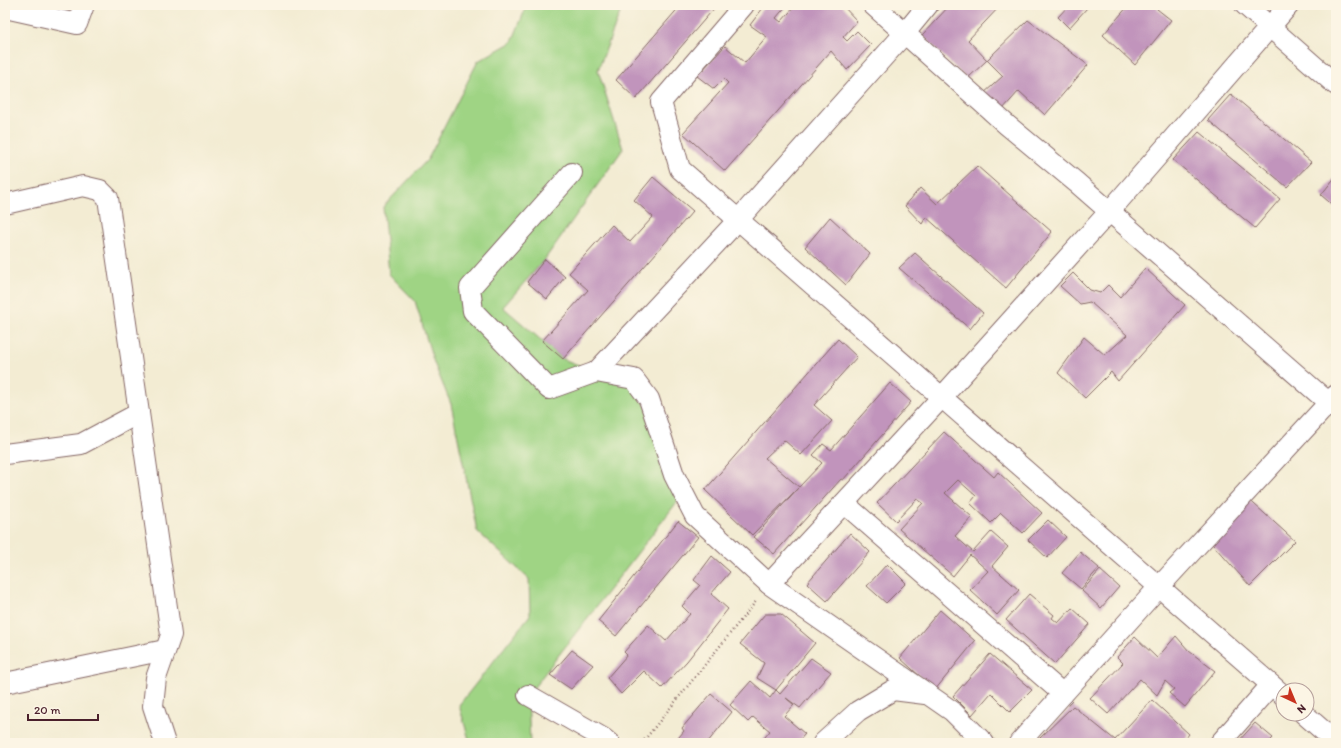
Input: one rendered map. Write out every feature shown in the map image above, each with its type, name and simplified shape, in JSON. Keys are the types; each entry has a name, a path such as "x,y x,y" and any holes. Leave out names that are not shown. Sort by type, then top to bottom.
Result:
{"street":[{"path":"5,8 77,24 84,5"},
{"path":"744,5 661,102 680,169 1275,688"},
{"path":"873,5 1006,124 1334,402 1159,587 1019,743"},
{"path":"572,173 470,288 473,311 549,389 596,372 738,220 905,33 928,5"},
{"path":"1245,5 1336,85"},
{"path":"769,584 845,504 1109,212 1289,5"},
{"path":"5,204 83,186 100,190 108,198 171,635 156,678 153,706 165,743"},
{"path":"596,372 634,379 649,399 674,475 695,516 769,584 952,712 984,743"},
{"path":"5,454 81,444 139,413"},
{"path":"845,504 1063,694"},
{"path":"5,683 166,650"},
{"path":"823,743 858,711 893,690 929,695"},
{"path":"1220,743 1275,692"},
{"path":"528,695 603,738 609,743"},
{"path":"1313,722 1336,742"}],"path":[{"path":"642,743 769,584"}],"green space":[{"path":"527,5 623,5 598,70 623,149 545,259 503,307 563,359 596,372 634,379 684,493 528,695 530,743 470,743 459,705 530,615 529,579 477,531 451,404 434,363 415,301 389,274 383,207 428,159 478,61 512,42"}],"building":[{"path":"681,5 717,5 636,99 616,80"},
{"path":"760,5 787,5 776,18 781,22 796,5 842,5 857,21 843,37 847,41 857,31 871,45 847,70 831,51 725,171 683,133 728,83 724,79 714,89 697,76 725,46 745,63 767,37 750,25 763,8"},
{"path":"950,5 1001,5 968,40 987,60 967,79 922,35"},
{"path":"1069,5 1084,5 1087,8 1069,28 1058,17"},
{"path":"1129,5 1160,5 1157,9 1171,20 1135,65 1103,35"},
{"path":"1028,20 1088,65 1045,115 1019,91 1002,110 983,94 1003,76 987,60"},
{"path":"1231,94 1311,162 1287,187 1208,120"},
{"path":"1199,132 1280,199 1255,228 1173,160"},
{"path":"977,166 1052,232 1006,288 926,217 922,224 905,206 920,188 937,204"},
{"path":"1336,176 1336,208 1321,195"},
{"path":"653,177 693,211 563,359 542,341 588,290 569,273 612,225 630,242 653,217 634,200"},
{"path":"830,217 870,254 846,285 805,247"},
{"path":"915,253 983,313 970,329 899,268"},
{"path":"545,259 565,277 547,299 527,282"},
{"path":"1145,268 1185,305 1118,381 1111,372 1085,398 1058,373 1084,337 1105,355 1127,335 1090,302 1080,304 1060,286 1073,273 1090,290 1100,293 1108,285 1120,297"},
{"path":"838,339 857,357 814,405 832,421 801,455 784,440 765,458 799,487 822,463 813,455 823,444 831,450 890,383 911,402 843,480 841,479 774,554 754,537 798,488 752,535 705,490"},
{"path":"944,432 994,477 998,472 1042,513 1023,533 1001,513 991,523 970,503 976,496 958,480 945,493 972,517 955,536 973,552 991,532 1008,547 992,566 1019,590 997,615 970,590 988,571 970,555 953,576 899,529 923,503 917,499 896,521 877,503"},
{"path":"1244,495 1295,541 1250,586 1205,536"},
{"path":"1048,520 1066,537 1047,558 1028,540"},
{"path":"678,521 698,537 616,636 598,621"},
{"path":"850,533 870,552 827,601 807,583"},
{"path":"1080,552 1099,568 1081,589 1062,573"},
{"path":"712,556 730,572 711,594 728,609 687,661 662,688 644,671 621,694 607,678 627,655 624,652 648,625 666,641 690,614 682,606 700,585 694,580"},
{"path":"887,564 906,583 886,603 867,586"},
{"path":"1100,570 1119,587 1101,608 1082,591"},
{"path":"1029,594 1054,615 1052,618 1058,623 1072,608 1090,624 1055,664 1006,620"},
{"path":"940,610 975,641 935,690 900,658"},
{"path":"765,614 781,614 815,643 776,690 757,678 764,663 740,644"},
{"path":"1176,636 1189,651 1215,671 1185,707 1169,693 1174,689 1165,681 1157,695 1140,679 1108,714 1090,698 1123,663 1117,657 1135,637 1157,658"},
{"path":"572,650 593,665 571,689 550,675"},
{"path":"990,654 1032,690 1010,712 991,693 972,715 953,696"},
{"path":"811,658 831,672 800,708 786,698 794,705 784,716 805,734 797,743 760,743 770,731 753,717 748,722 730,705 751,681 770,698 776,690 780,694"},
{"path":"711,694 732,712 707,743 674,743 684,731 682,728"},
{"path":"1152,700 1189,734 1182,743 1043,743 1039,739 1073,706 1115,740"},
{"path":"1255,723 1273,738 1268,743 1237,743"}]}
